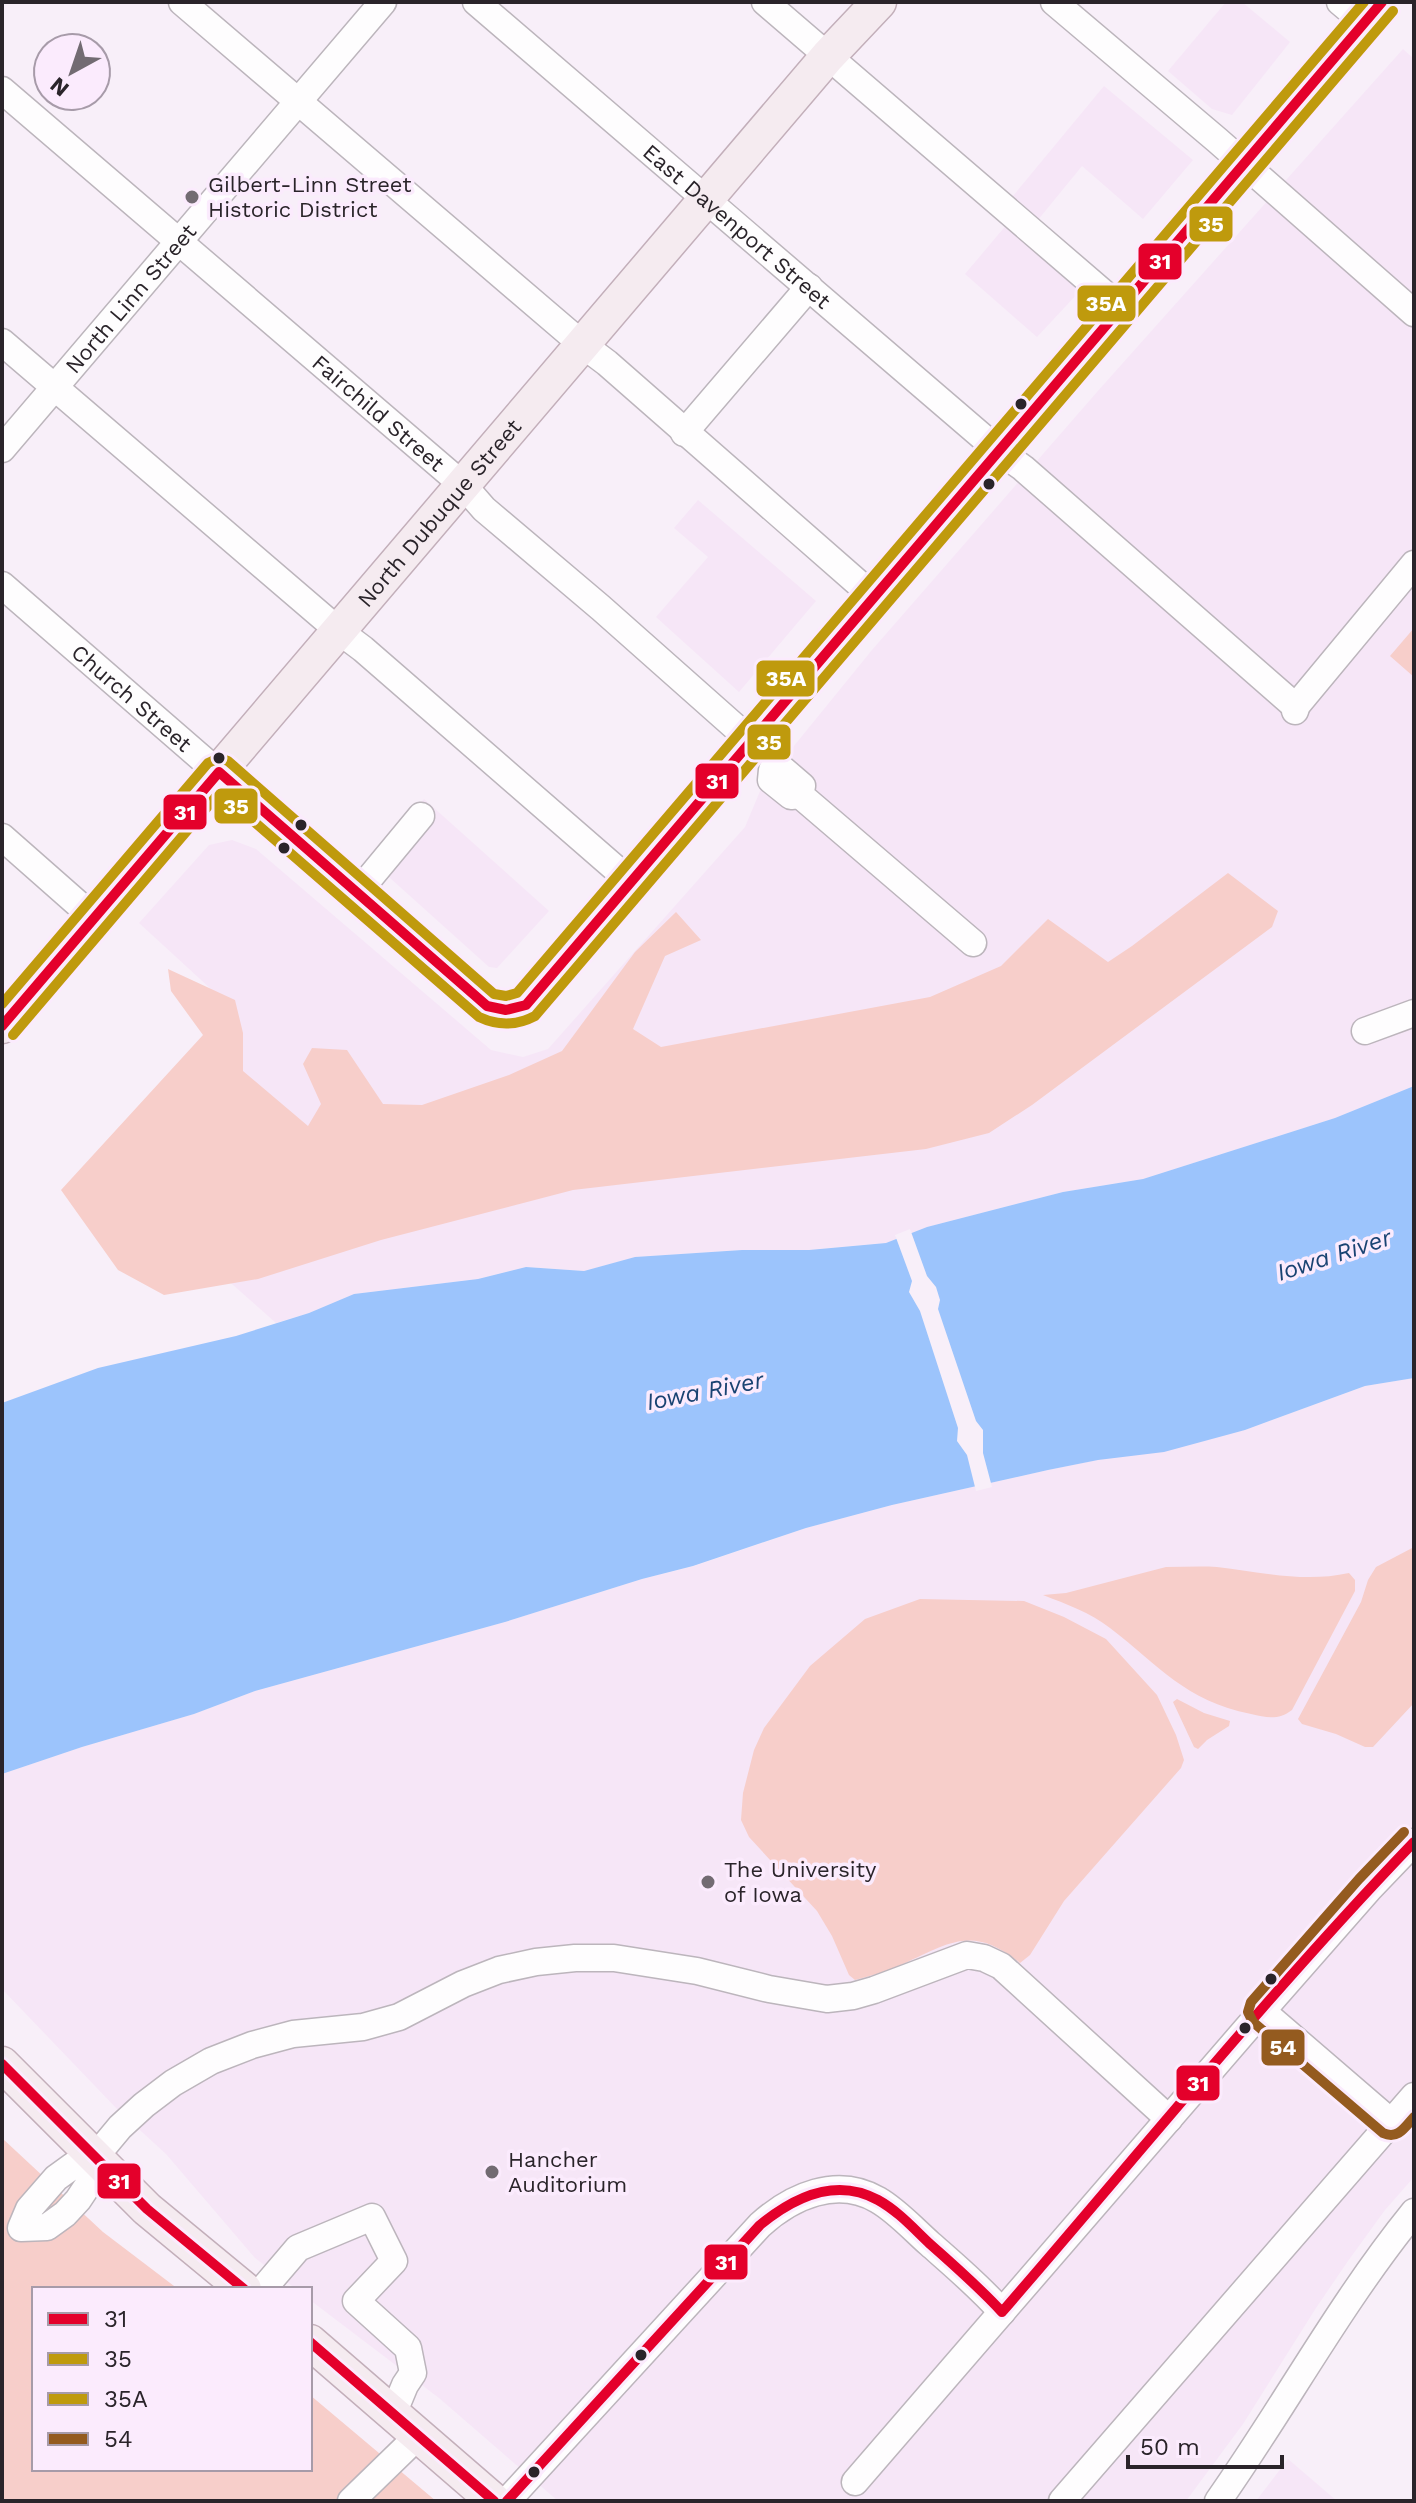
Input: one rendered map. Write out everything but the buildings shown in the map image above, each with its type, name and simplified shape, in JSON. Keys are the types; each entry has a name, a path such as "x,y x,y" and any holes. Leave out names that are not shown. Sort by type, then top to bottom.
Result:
{"main road":[{"name":"North Dubuque Street","path":"2,1026 828,56 879,2"},
{"path":"2,2064 147,2209 242,2287"},
{"path":"312,2344 494,2501"}],"street":[{"path":"182,2 607,363 874,597"},
{"name":"North Linn Street","path":"2,449 383,2"},
{"name":"East Davenport Street","path":"476,2 999,451 1023,468 1296,709 1414,564"},
{"path":"765,2 1121,308"},
{"path":"1054,2 1414,313"},
{"path":"1340,2 1365,23"},
{"path":"2,342 631,882 1382,2"},
{"name":"Fairchild Street","path":"2,90 464,486 484,509 601,608 772,770 781,768 802,786 800,795 973,943"},
{"path":"684,433 809,287"},
{"name":"Church Street","path":"2,585 487,1006 501,1012 514,1011 526,1005 631,882"},
{"path":"358,892 421,816"},
{"path":"2,837 94,918"},
{"path":"1365,1031 1414,1013"},
{"path":"855,2482 1262,2011 1414,1842"},
{"path":"11,2233 48,2186 74,2165 95,2157 144,2105 173,2083 211,2061 293,2034 363,2027 399,2017 463,1984 499,1970 575,1958 653,1962 827,1999 874,1990 967,1955 984,1958 1001,1966 1169,2119"},
{"path":"1262,2011 1391,2122"},
{"path":"1062,2501 1414,2096"},
{"path":"507,2501 760,2225 783,2206 812,2192 847,2191 877,2199 1002,2312"},
{"path":"1218,2501 1335,2320 1414,2212"},
{"path":"265,2287 298,2248 372,2217 394,2261 356,2301 408,2348 413,2373 405,2385 406,2424 351,2501"}],"shaded area":[{"path":"1226,2 1242,2 1290,42 1232,115 1212,109 1168,71"},
{"path":"1403,49 1414,59 1414,1086 1335,1118 1143,1179 1063,1192 927,1227 886,1243 809,1250 742,1250 636,1257 584,1271 526,1267 478,1279 354,1294 276,1323 101,1168 236,1012 139,923 209,845 232,840 256,849 491,1050 523,1057 548,1049 745,827 763,784 872,650"},
{"path":"1104,86 1193,160 1143,219 1082,166 1033,226 1094,276 1037,337 965,274 1008,223 1008,202"},
{"path":"698,500 816,601 739,692 656,617 708,557 674,528"},
{"path":"1414,628 1414,677 1390,656"},
{"path":"424,799 549,911 497,968 489,967 370,860"},
{"path":"1228,873 1278,911 1272,927 1032,1105 989,1133 926,1149 573,1190 381,1240 258,1279 164,1295 118,1270 61,1190 203,1035 171,991 168,969 235,1000 243,1033 243,1071 308,1126 321,1104 303,1064 312,1048 347,1050 383,1104 422,1105 509,1075 562,1051 635,952 676,912 701,940 665,956 633,1029 661,1047 930,997 1001,966 1048,919 1108,962"},
{"name":"The University of Iowa","path":"1414,1378 1414,2177 1385,2210 1348,2261 1243,2424 1186,2501 558,2501 439,2398 312,2302 312,2287 293,2287 255,2258 166,2154 118,2110 2,1989 2,1774 194,1714 255,1691 505,1622 694,1566 806,1528 1048,1470 1245,1430 1365,1386"},
{"path":"1414,1547 1414,1703 1373,1747 1365,1747 1302,1724 1298,1719 1361,1602 1376,1567"},
{"path":"1166,1567 1217,1567 1299,1577 1349,1573 1355,1580 1355,1591 1292,1710 1278,1717 1268,1717 1208,1700 1174,1680 1103,1623 1043,1595 1066,1593"},
{"path":"920,1599 1024,1601 1106,1639 1157,1695 1184,1760 1181,1768 1064,1901 1030,1955 1020,1963 989,1944 962,1941 855,1980 849,1975 817,1911 749,1837 741,1820 743,1793 754,1750 764,1728 810,1666 865,1619"},
{"path":"1177,1699 1204,1713 1230,1721 1229,1726 1198,1749 1194,1747 1173,1702"},
{"path":"2,2138 103,2232 175,2287 32,2287 32,2471 312,2471 312,2397 436,2501 2,2501"},
{"path":"1288,2459 1337,2501 1256,2501"}],"water":[{"name":"Iowa River","path":"1414,1086 1414,1378 1365,1386 1245,1430 1164,1452 1048,1470 806,1528 693,1566 505,1622 255,1691 194,1714 2,1774 2,1403 98,1368 236,1336 309,1313 354,1294 478,1279 526,1267 584,1271 635,1257 742,1250 809,1250 886,1243 927,1227 1063,1192 1143,1179 1335,1118"}],"pier":[{"path":"910,1229 927,1276 936,1287 940,1300 938,1309 976,1421 983,1430 983,1453 992,1487 976,1491 967,1455 957,1441 958,1428 920,1311 909,1292 912,1281 895,1235"}],"transit line":[{"name":"35A","path":"2,1004 208,763 219,758 228,761 494,994 506,996 517,993 1364,2"},
{"name":"31","path":"2,1026 219,772 487,1006 506,1010 526,1005 1382,2"},
{"name":"35","path":"13,1035 220,792 479,1017 507,1024 535,1016 1393,11"},
{"name":"54","path":"1404,1832 1251,2002 1248,2012 1253,2022 1383,2133 1397,2134 1414,2117"},
{"name":"31","path":"507,2501 760,2225 787,2206 816,2193 847,2190 878,2200 906,2220 1002,2312 1256,2015 1414,1842"},
{"name":"31","path":"2,2064 147,2209 242,2287"},
{"name":"31","path":"312,2344 494,2501"}],"place":[{"name":"Gilbert-Linn Street Historic District","path":"192,197"},
{"name":"The University of Iowa","path":"708,1882"},
{"name":"Hancher Auditorium","path":"492,2172"}]}
